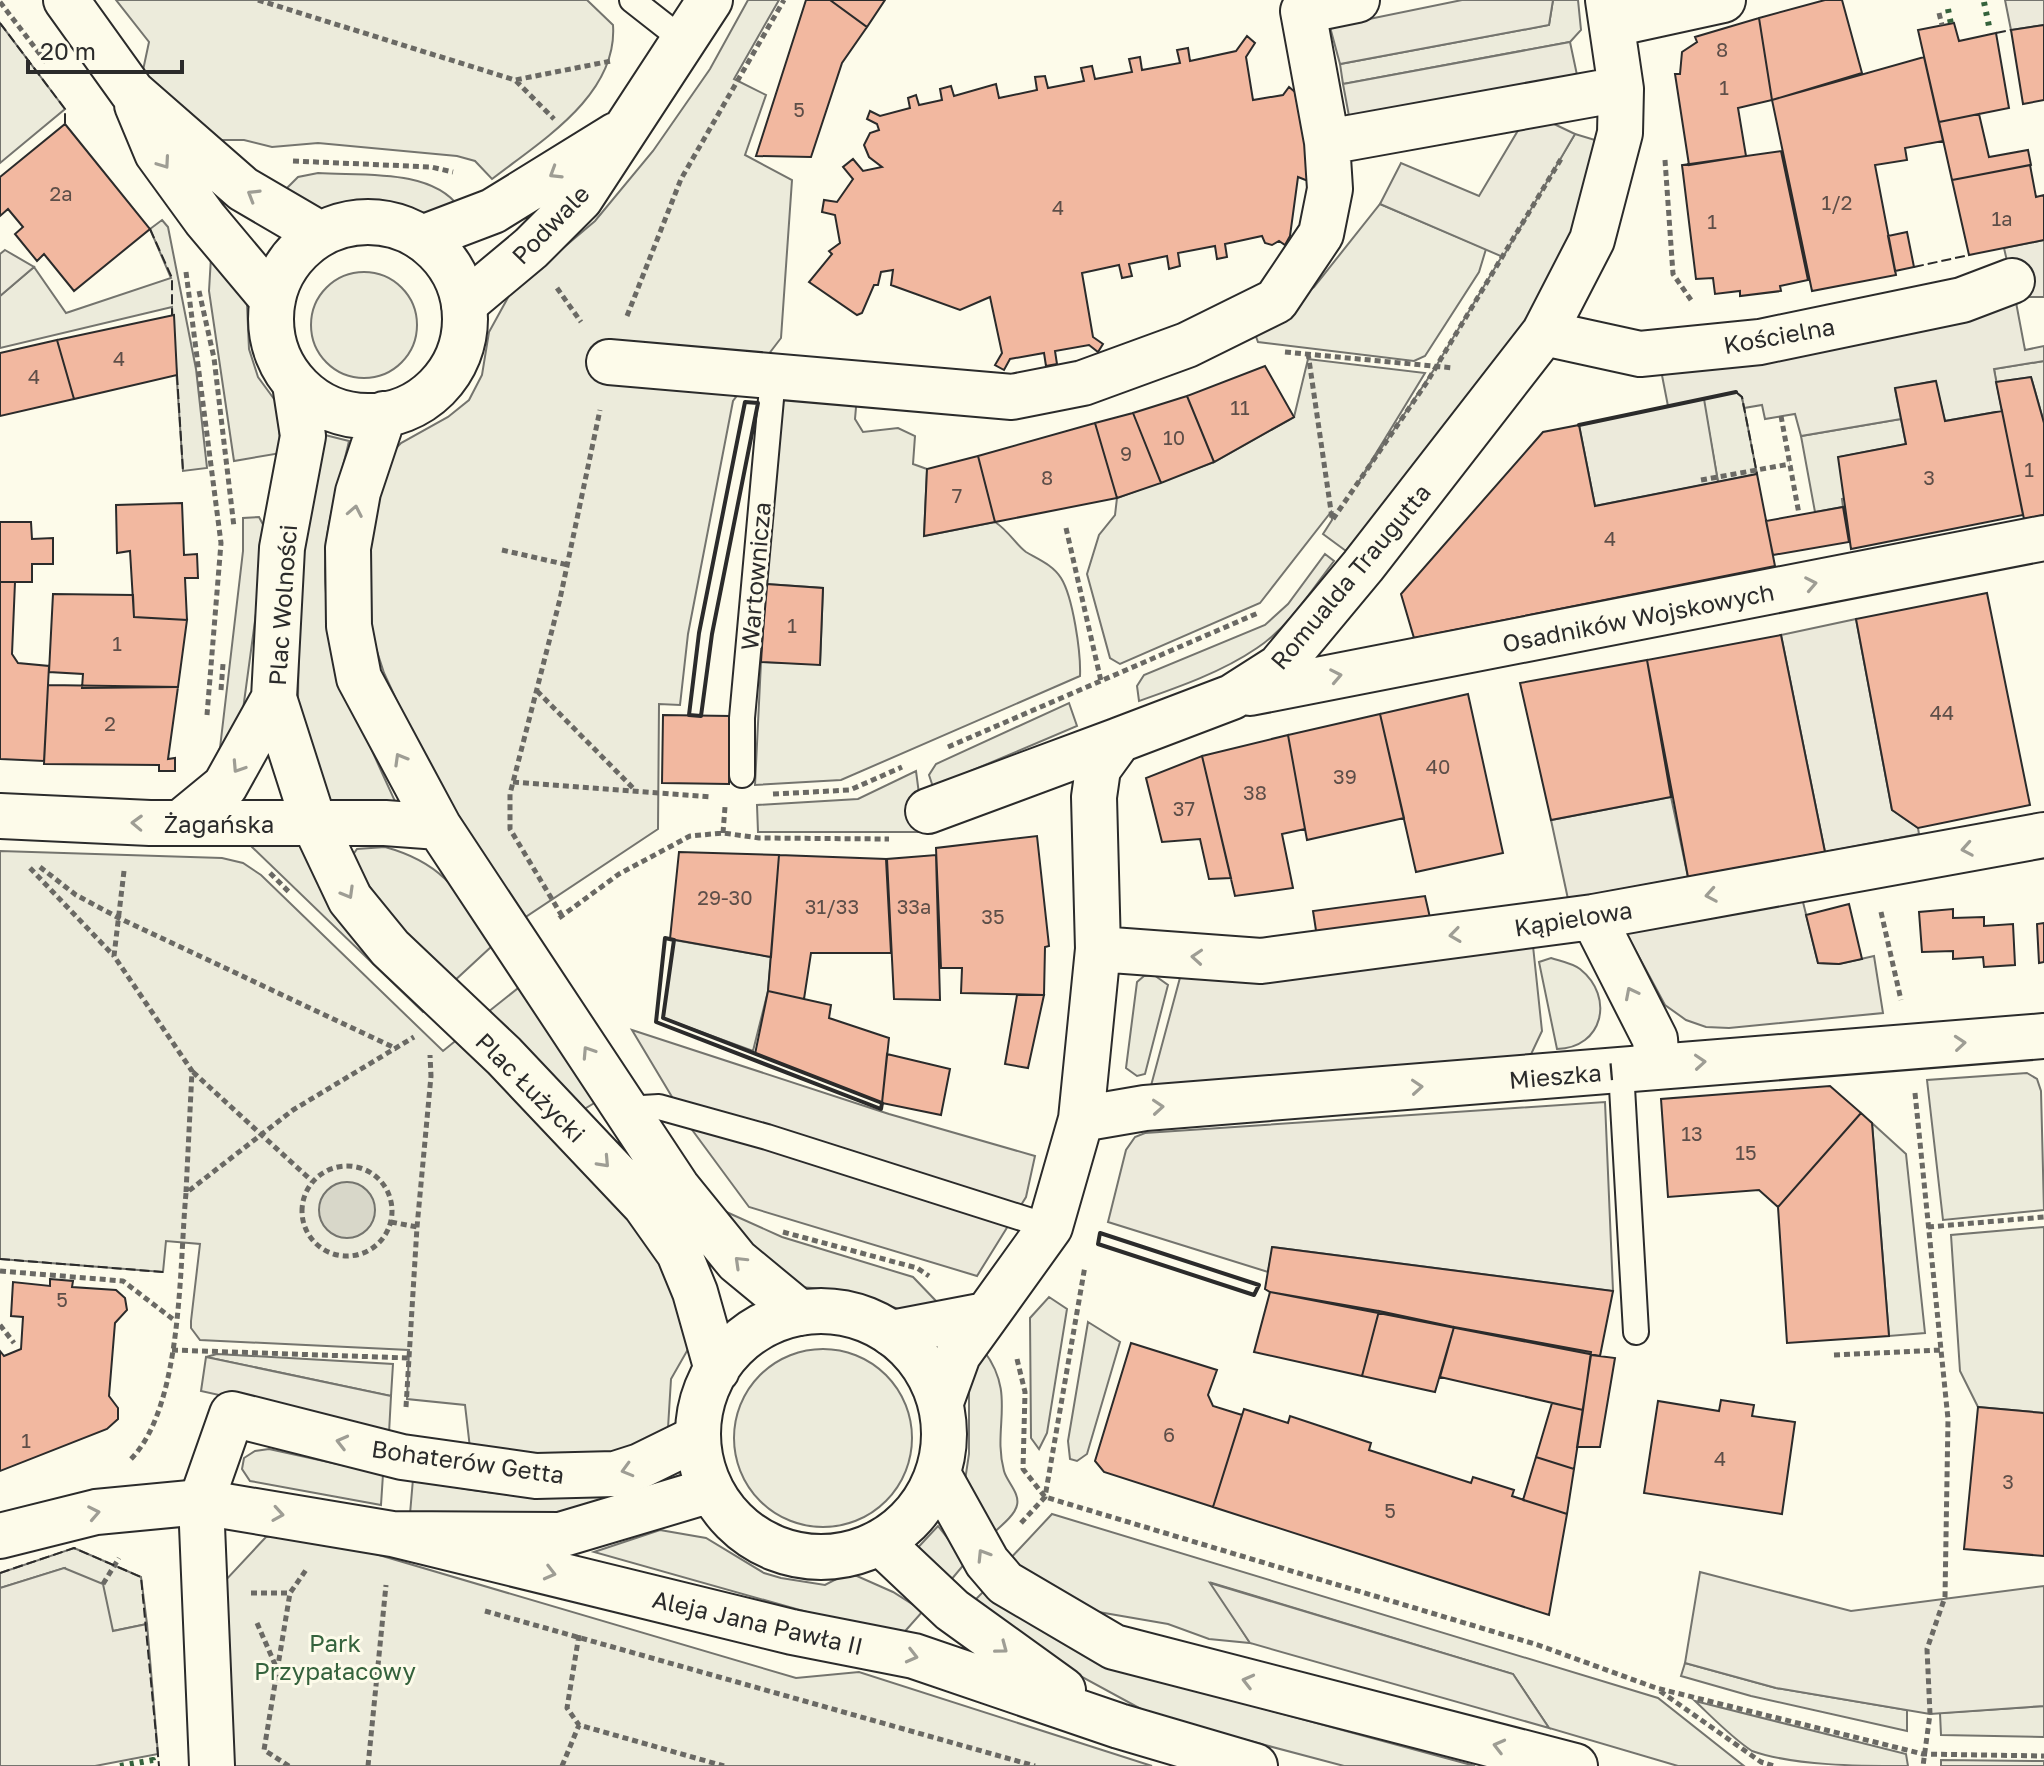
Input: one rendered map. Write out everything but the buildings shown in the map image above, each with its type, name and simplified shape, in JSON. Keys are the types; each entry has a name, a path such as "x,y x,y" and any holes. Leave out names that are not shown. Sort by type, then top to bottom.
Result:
{"street":[{"path":"66,0 132,92 243,189 320,234"},
{"name":"Podwale","path":"464,304 531,248 580,199 710,0"},
{"path":"609,362 1012,397 1083,383 1217,330 1276,301 1321,234 1330,189 1327,142 1303,11 1357,0"},
{"path":"1610,12 1723,0"},
{"name":"Romualda Traugutta","path":"928,811 1232,697 1279,667 1363,566 1544,333 1592,240 1620,133 1621,89 1610,12"},
{"path":"1327,142 1621,89"},
{"path":"132,92 157,153 205,219 273,300"},
{"name":"Podwale","path":"422,238 493,211 622,131"},
{"path":"362,222 383,223 422,238 450,266 464,304 464,335 455,363 438,387 413,405 384,414 351,415 321,404 295,384 279,358 272,330 273,300 282,274 298,251 320,234 362,222"},
{"name":"Kościelna","path":"1544,333 1640,354 1760,342 1962,300 2012,281"},
{"name":"Plac Wolności","path":"295,384 303,436 282,548 274,698 314,823"},
{"path":"384,414 358,492 348,548 349,626 359,678 439,827 677,1187 737,1261 800,1313"},
{"name":"Osadników Wojskowych","path":"1232,697 2044,538"},
{"path":"180,823 225,786 274,698"},
{"path":"941,1402 958,1355 985,1315 1018,1276 1050,1227 1081,1119 1098,949 1094,797 1098,769 1119,740"},
{"name":"Żagańska","path":"0,816 180,823 439,827"},
{"name":"Plac Łużycki","path":"314,823 350,899 390,948 504,1056 645,1205 679,1253 695,1292 717,1370"},
{"name":"Kąpielowa","path":"1098,949 1261,961 1593,917 2044,835"},
{"path":"1593,917 1655,1039 1639,1068"},
{"name":"Mieszka I","path":"1081,1119 1115,1110 2044,1036"},
{"path":"828,1310 866,1318 891,1333 925,1366 941,1402 945,1438 938,1474 925,1501 905,1525 880,1542 843,1556 804,1556 766,1544 734,1522 711,1490 700,1461 697,1438 705,1391 724,1356 754,1330 800,1313 828,1310"},
{"path":"891,1333 985,1315"},
{"name":"Bohaterów Getta","path":"201,1502 232,1414 402,1457 536,1476 615,1474 640,1466 697,1438"},
{"path":"938,1474 987,1562 1005,1583 1114,1647 1575,1766"},
{"path":"0,1536 107,1510 201,1502 392,1534 560,1535 711,1490"},
{"path":"201,1502 212,1766"},
{"name":"Aleja Jana Pawła II","path":"392,1534 792,1632 914,1656 1119,1726 1255,1766"},
{"name":"Aleja Jana Pawła II","path":"880,1542 963,1618 1020,1662 1119,1726"}],"lane":[{"path":"632,0 683,40"},
{"name":"Wartownicza","path":"742,775 742,718 773,377"},
{"path":"1636,1332 1639,1068"},
{"path":"626,1109 659,1107 767,1137 1050,1227"}],"path":[{"path":"258,0 515,80 558,123"},
{"path":"562,916 510,829 513,782 568,565 609,362 681,179 784,0"},
{"path":"0,2 51,68"},
{"path":"1939,13 1942,25"},
{"path":"515,80 622,59 614,71"},
{"path":"1328,527 1435,368 1567,147"},
{"path":"1664,149 1673,274 1681,290 1695,302"},
{"path":"287,163 307,159 431,167 456,173"},
{"path":"185,256 187,300 201,370 221,543 206,725"},
{"path":"198,280 214,358 236,541"},
{"path":"552,282 609,362"},
{"path":"1217,330 1255,350 1435,368 1515,369"},
{"path":"1308,353 1333,520"},
{"path":"1781,416 1799,514"},
{"path":"1701,480 1790,464"},
{"path":"1066,528 1101,681"},
{"path":"502,550 568,565"},
{"path":"757,795 850,790 1268,609"},
{"path":"220,700 224,655"},
{"path":"537,690 638,792"},
{"path":"552,923 619,874 690,836 723,833 759,838 932,839 922,759"},
{"path":"513,782 725,798 723,833"},
{"path":"312,1181 192,1071 114,956 29,863 76,895 119,918 398,1050"},
{"path":"1871,866 1911,1047 1948,1419 1945,1597 1927,1649 1930,1714 1923,1766"},
{"path":"267,871 302,904"},
{"path":"114,956 121,902"},
{"path":"186,1193 293,1110 398,1050 418,1034"},
{"path":"406,1411 417,1227 431,1076 429,1051"},
{"path":"127,1463 146,1444 159,1416 172,1350 186,1193 192,1071"},
{"path":"337,1166 367,1171 379,1179 388,1192 391,1222 374,1247 360,1254 332,1253 319,1247 303,1223 305,1194 312,1181 337,1166"},
{"path":"1928,1227 2044,1217"},
{"path":"391,1222 417,1227"},
{"path":"1045,1497 1086,1262"},
{"path":"0,1271 123,1281 174,1320"},
{"path":"985,1315 1011,1333 1025,1392 1023,1469 1045,1497 1538,1645 1656,1688 1923,1754 2044,1756"},
{"path":"0,1325 14,1343"},
{"path":"172,1350 409,1358"},
{"path":"1834,1355 1941,1350"},
{"path":"289,1766 264,1750 290,1593 304,1570 317,1572"},
{"path":"371,1582 399,1589"},
{"path":"368,1766 385,1585"},
{"path":"249,1606 243,1593 290,1593"},
{"path":"474,1608 579,1635 1035,1766"},
{"path":"255,1618 278,1669"},
{"path":"579,1635 567,1708 579,1725 724,1766"},
{"path":"1656,1688 1761,1762 1774,1766"},
{"path":"562,1766 579,1725"}],"green space":[{"path":"116,0 587,0 613,25 611,50 603,73 590,94 553,132 492,179 475,161 457,156 318,143 272,147 244,140 212,140 142,75 149,42"},
{"path":"748,0 779,0 734,79 766,95 745,155 792,180 781,338 733,401 688,634 680,705 659,704 658,829 521,920 422,755 384,673 363,608 367,512 382,463 401,443 448,417 469,400 482,375 489,332 511,292 595,221 653,151 710,69"},
{"path":"1553,0 1578,0 1581,30 1570,42 1343,84 1340,64 1549,25"},
{"path":"0,23 65,109 0,163"},
{"path":"1575,134 1595,140 1596,159 1591,191 1541,310 1346,551 1323,534 1332,520 1331,512 1260,603 1120,664 1110,658 1087,574 1099,535 1115,515 1117,498 1214,462 1294,417 1308,359 1425,373 1356,486 1435,368"},
{"path":"318,173 394,176 413,180 447,194 459,207 427,219 410,218 376,209 315,211 280,195 298,177"},
{"path":"1380,204 1486,249 1479,272 1425,356 1414,361 1258,342 1254,331 1314,287"},
{"path":"162,220 168,227 196,369 207,468 183,471 172,307 0,348 0,296 34,267 66,313 171,278 150,229"},
{"path":"211,257 233,280 247,304 249,349 258,377 277,403 281,453 234,461 209,291"},
{"path":"364,272 384,276 402,287 413,305 417,325 413,345 402,363 384,374 364,378 344,374 326,363 315,345 311,325 315,305 326,287 344,276"},
{"path":"2044,361 2044,423 2031,377 1996,382 1994,369"},
{"path":"858,384 855,419 863,432 898,428 915,436 913,464 927,469 924,536 995,522 1023,549 1058,573 1073,611 1080,676 841,780 755,785 761,662 820,664 823,588 766,584 783,402 792,392"},
{"path":"1736,392 1742,397 1757,474 1718,482 1703,398"},
{"path":"1901,419 1906,444 1839,457 1846,498 1842,499 1843,507 1815,512 1801,436"},
{"path":"321,434 349,441 327,537 325,574 334,644 355,711 399,810 329,808 298,702 299,615 309,492"},
{"path":"259,517 267,532 240,732 233,751 197,782 210,769 220,748 243,551 243,518"},
{"path":"1325,554 1334,561 1299,608 1269,639 1215,672 1139,701 1137,686 1144,675 1265,625 1288,604"},
{"path":"1069,703 1077,726 933,787 929,775 936,764"},
{"path":"916,771 924,832 758,832 757,805 858,799"},
{"path":"254,843 297,843 303,846 430,1006 423,1012 252,847"},
{"path":"385,847 423,862 438,872 460,897 492,946 452,983 384,907 352,856 357,849"},
{"path":"0,851 222,858 243,863 261,875 443,1051 459,1038 608,1188 666,1271 691,1344 671,1379 668,1428 652,1439 597,1461 470,1448 465,1405 407,1399 409,1350 200,1340 191,1328 191,1321 200,1244 166,1241 163,1272 0,1259"},
{"path":"674,940 771,957 768,991 753,1051 663,1018"},
{"path":"1551,958 1580,969 1591,980 1600,1006 1594,1031 1585,1040 1557,1049 1539,962"},
{"path":"1154,975 1168,985 1145,1074 1137,1076 1126,1068 1137,982 1144,976"},
{"path":"522,985 596,1102 581,1111 483,1016"},
{"path":"2027,1073 2037,1079 2041,1091 2044,1210 1943,1220 1927,1080"},
{"path":"1872,1123 1906,1154 1925,1333 1889,1336"},
{"path":"722,1210 782,1237 913,1277 937,1302 901,1310 848,1291 800,1287 768,1265"},
{"path":"2044,1227 2044,1413 1978,1407 1960,1371 1951,1235"},
{"path":"1049,1297 1067,1309 1047,1433 1039,1449 1031,1438 1030,1318"},
{"path":"1088,1322 1120,1342 1087,1454 1077,1461 1070,1459 1068,1441"},
{"path":"823,1349 857,1356 886,1375 905,1404 912,1438 905,1472 886,1501 857,1520 823,1527 789,1520 760,1501 741,1472 734,1438 741,1404 760,1375 789,1356"},
{"path":"984,1351 999,1382 1002,1397 1001,1455 1004,1471 1017,1501 1013,1514 989,1537 964,1487 969,1454 969,1378"},
{"path":"217,1354 393,1364 391,1396 206,1357"},
{"path":"269,1449 383,1474 381,1505 250,1481 242,1469 244,1458 255,1451"},
{"path":"681,1475 685,1492 616,1513 410,1514 413,1479 514,1495 582,1497 648,1486"},
{"path":"1052,1514 1658,1698 1744,1766 1678,1766 1549,1728 1513,1674 1212,1583 1250,1643 1209,1639 1168,1624 1087,1610 1008,1561"},
{"path":"938,1526 966,1562 946,1586 911,1555"},
{"path":"660,1530 706,1538 764,1573 781,1578 825,1585 844,1575 857,1576 893,1592 923,1611 899,1638 594,1552"},
{"name":"Park Przypałacowy","path":"301,1532 796,1678 859,1672 1152,1766 234,1766 222,1584 266,1537"},
{"path":"74,1548 141,1577 147,1624 113,1631 65,1568 0,1588 0,1573"},
{"path":"989,1586 1158,1680 1475,1766 1344,1766 1152,1715 1036,1652 969,1606"},
{"path":"1685,1663 1776,1688 1907,1710 1907,1731 1751,1696 1681,1676"},
{"path":"1695,1701 1906,1754 1908,1766 1808,1762 1752,1751"},
{"path":"2044,1706 2044,1737 1941,1735 1940,1713"},
{"path":"1941,1760 2044,1761 2044,1766 1941,1766"}],"shaded area":[{"path":"1462,0 1553,0 1549,25 1340,64 1330,27"},
{"path":"2005,0 2044,0 2044,25 2011,30"},
{"path":"1570,42 1577,75 1349,116 1343,84"},
{"path":"1529,112 1575,134 1503,257 1380,204 1401,163 1479,196"},
{"path":"2044,240 2044,297 2015,297 2025,350 2044,346 2044,361 1994,369 2002,411 1945,421 1935,381 1895,389 1901,419 1801,436 1795,414 1765,419 1762,405 1744,408 1742,397 1736,392 1704,399 1718,482 1595,506 1579,425 1668,406 1659,360 2015,296 2004,248"},
{"path":"5,250 34,267 0,296 0,254"},
{"path":"1856,619 1892,810 1918,828 1919,834 1825,852 1781,635"},
{"path":"1671,797 1688,877 1568,899 1551,820"},
{"path":"1802,898 1818,963 1839,964 1874,956 1883,1013 1729,1028 1706,1027 1686,1020 1665,1005 1625,931"},
{"path":"1533,946 1542,1031 1524,1069 1145,1108 1181,974"},
{"path":"632,1030 889,1114 1035,1156 1026,1197 977,1276 749,1207 690,1127"},
{"path":"1605,1102 1613,1291 1273,1247 1268,1272 1108,1222 1126,1150 1135,1137 1145,1133"},
{"path":"347,1182 367,1190 375,1210 367,1230 347,1238 327,1230 319,1210 327,1190"},
{"path":"206,1357 391,1396 389,1433 201,1391"},
{"path":"64,1568 103,1584 113,1631 147,1624 158,1754 95,1766 0,1766 0,1588"},
{"path":"1700,1572 1851,1611 2044,1586 2044,1706 1930,1714 1776,1688 1685,1663"},
{"path":"1210,1583 1513,1674 1549,1728 1250,1643"}],"hedge":[{"path":"1984,2 1990,31"},
{"path":"1948,9 1951,24"},
{"path":"120,1766 153,1760 154,1766"}],"fence":[{"path":"0,23 65,109 65,124"},
{"path":"1996,33 2011,30"},
{"path":"150,229 172,278 172,315"},
{"path":"1914,267 1969,255"},
{"path":"177,375 183,471"},
{"path":"1736,392 1742,397 1757,474"},
{"path":"0,1259 163,1272"},
{"path":"0,1573 74,1548 141,1577 159,1766"}],"wall":[{"path":"1579,425 1736,392"},
{"path":"745,402 758,403 712,634 701,716 689,715 699,633 745,402"},
{"path":"665,938 674,940 663,1018 882,1103 881,1109 656,1022 665,938"},
{"path":"1100,1233 1259,1285 1254,1295 1098,1244 1100,1233"}]}
